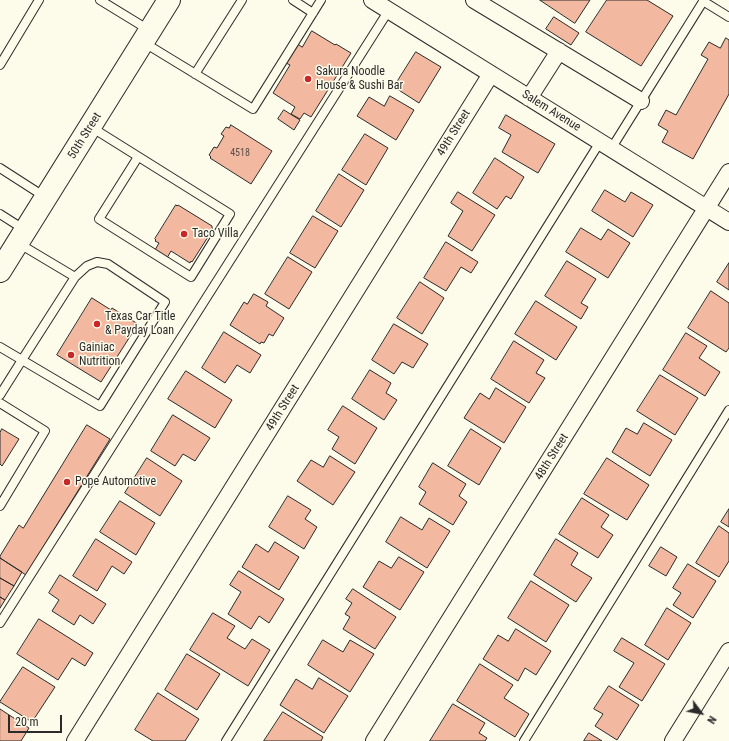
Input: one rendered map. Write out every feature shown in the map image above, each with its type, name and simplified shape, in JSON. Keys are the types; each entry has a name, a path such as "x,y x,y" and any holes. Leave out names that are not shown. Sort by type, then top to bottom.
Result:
{"main road":[{"name":"50th Street","path":"0,271 169,0"}],"street":[{"path":"474,0 641,101"},
{"name":"Salem Avenue","path":"381,4 729,222"},
{"path":"529,98 558,51"},
{"name":"49th Street","path":"75,741 491,74"},
{"name":"48th Street","path":"374,741 729,172"},
{"path":"673,741 729,651"}],"lane":[{"path":"0,64 39,0"},
{"path":"100,0 195,74 253,110 320,0"},
{"path":"195,74 242,0"},
{"path":"293,0 313,13"},
{"path":"226,741 605,145 641,101 704,1 729,17"},
{"path":"0,623 381,4"},
{"path":"90,127 230,214 191,277 99,219 138,157"},
{"path":"0,168 46,197"},
{"path":"0,214 22,237 75,277"},
{"path":"0,347 22,360 100,406 165,302 108,264 97,262 87,266 75,277 22,360 0,395"},
{"path":"0,403 46,431 0,506"},
{"path":"524,741 729,410"}],"building":[{"path":"540,0 590,0 575,23"},
{"path":"607,0 647,0 673,16 641,66 586,32"},
{"path":"554,17 579,33 571,45 546,29"},
{"name":"Sakura Noodle House & Sushi Bar","path":"312,31 351,53 311,117 304,113 300,119 291,114 295,107 273,93 290,65 284,62 296,43 302,47"},
{"path":"726,38 729,40 729,94 693,159 662,142 668,131 658,125 666,110 676,115 708,59 701,55 709,42 720,48"},
{"path":"416,52 441,67 419,103 394,87"},
{"path":"390,96 414,110 396,140 357,116 369,97 384,106"},
{"path":"284,110 300,120 294,130 278,119"},
{"path":"506,115 555,144 538,173 502,152 511,135 499,128"},
{"path":"231,125 272,151 251,184 210,158 211,157 209,155 214,147 217,148 224,136 221,134 226,127 229,128"},
{"path":"365,134 388,148 366,185 342,170"},
{"path":"495,158 524,177 511,199 506,196 497,209 473,193"},
{"path":"339,174 364,190 341,227 316,211"},
{"path":"605,190 625,202 631,192 653,205 633,237 592,211"},
{"path":"458,192 495,215 472,251 448,236 463,211 451,203"},
{"name":"Taco Villa","path":"176,205 212,226 213,229 190,263 171,251 167,258 155,250 159,243 155,241 155,239"},
{"path":"313,216 338,231 315,268 290,253"},
{"path":"581,228 601,240 608,229 630,243 608,278 566,252"},
{"path":"446,242 478,262 471,273 461,267 446,291 424,278"},
{"path":"288,257 312,272 289,309 265,294"},
{"path":"567,261 596,279 581,303 588,307 581,319 545,296"},
{"path":"729,263 729,290 717,282"},
{"path":"420,282 444,298 422,334 397,318"},
{"path":"711,291 729,303 729,348 726,352 688,328"},
{"path":"254,294 268,302 266,306 284,318 273,336 269,334 264,343 261,342 260,344 230,325 244,302 247,304"},
{"path":"92,298 138,324 101,382 57,355"},
{"path":"536,301 577,327 556,360 515,334"},
{"path":"394,324 428,344 413,368 402,362 394,374 372,360"},
{"path":"224,332 261,355 250,373 237,365 225,383 202,368"},
{"path":"686,333 707,346 699,358 720,372 705,396 663,370"},
{"path":"514,341 544,360 536,373 545,378 529,403 491,379"},
{"path":"370,370 391,383 386,393 397,400 384,420 352,399"},
{"path":"186,371 232,400 215,428 168,399"},
{"path":"660,375 698,398 675,435 637,411"},
{"path":"496,388 526,407 504,443 464,418 480,393 489,399"},
{"path":"343,406 377,428 355,464 332,449 339,437 328,430"},
{"path":"173,415 210,438 195,461 183,454 175,466 151,451"},
{"path":"644,423 672,440 650,476 612,452 626,428 637,434"},
{"name":"Pope Automotive","path":"87,425 110,439 26,575 0,558 0,556 19,525 23,528"},
{"path":"2,429 19,439 2,466 0,464 0,433"},
{"path":"471,429 501,448 479,485 448,466"},
{"path":"330,456 355,472 333,505 297,481 311,460 323,467"},
{"path":"147,458 182,481 160,516 125,493"},
{"path":"607,458 649,485 627,520 584,494"},
{"path":"433,463 466,484 459,496 467,502 453,525 419,504 426,492 419,487"},
{"path":"288,496 311,510 305,519 317,527 304,549 269,527"},
{"path":"582,498 609,515 601,527 613,535 598,558 559,534"},
{"path":"120,501 155,523 136,555 100,532"},
{"path":"729,509 729,527 721,522"},
{"path":"401,517 422,530 429,518 450,531 427,568 386,542"},
{"path":"719,526 729,533 729,561 719,577 696,563"},
{"path":"96,539 132,562 124,574 112,566 97,591 73,576"},
{"path":"556,539 578,553 571,565 592,578 576,602 534,575"},
{"path":"275,542 299,557 279,590 242,567 256,544 268,552"},
{"path":"661,547 677,557 666,576 649,566"},
{"path":"399,557 424,572 400,610 363,587 379,561 391,568"},
{"path":"0,558 22,572 14,586 0,578"},
{"path":"688,564 716,581 693,618 673,605 681,593 673,588"},
{"path":"239,571 284,599 269,623 259,616 251,629 228,614 241,592 230,585"},
{"path":"60,575 106,604 93,624 80,615 74,625 52,611 59,600 49,593"},
{"path":"0,578 14,586 5,600 0,597"},
{"path":"531,581 569,605 546,642 508,618"},
{"path":"353,589 396,617 375,649 343,629 350,617 345,614 352,603 346,599"},
{"path":"0,597 5,600 0,608"},
{"path":"667,608 691,623 668,660 645,645"},
{"path":"213,613 235,626 227,638 245,649 252,639 270,650 248,686 190,650"},
{"path":"39,619 93,653 85,666 72,658 58,680 17,654"},
{"path":"516,629 551,651 536,675 525,668 518,681 483,659 498,635 508,641"},
{"path":"622,638 665,664 642,701 619,687 634,663 614,651"},
{"path":"323,640 343,652 350,640 374,654 350,692 308,665"},
{"path":"187,654 220,674 197,710 165,690"},
{"path":"480,664 513,685 504,698 529,714 515,737 457,701"},
{"path":"23,667 55,687 32,722 0,702"},
{"path":"319,678 348,696 324,733 280,705 296,679 312,689"},
{"path":"609,686 639,705 617,740 595,726 603,714 594,709"},
{"path":"158,693 199,719 185,741 153,741 135,730"},
{"path":"453,704 485,723 479,733 487,738 485,741 430,741"},
{"path":"0,709 29,728 21,741 0,741"},
{"path":"283,712 323,737 321,741 264,741"},
{"path":"589,733 602,741 584,741"}],"place":[{"name":"Sakura Noodle House & Sushi Bar","path":"308,79"},
{"name":"Taco Villa","path":"184,234"},
{"name":"Texas Car Title & Payday Loan","path":"97,324"},
{"name":"Gainiac Nutrition","path":"71,355"},
{"name":"Pope Automotive","path":"67,482"}]}
